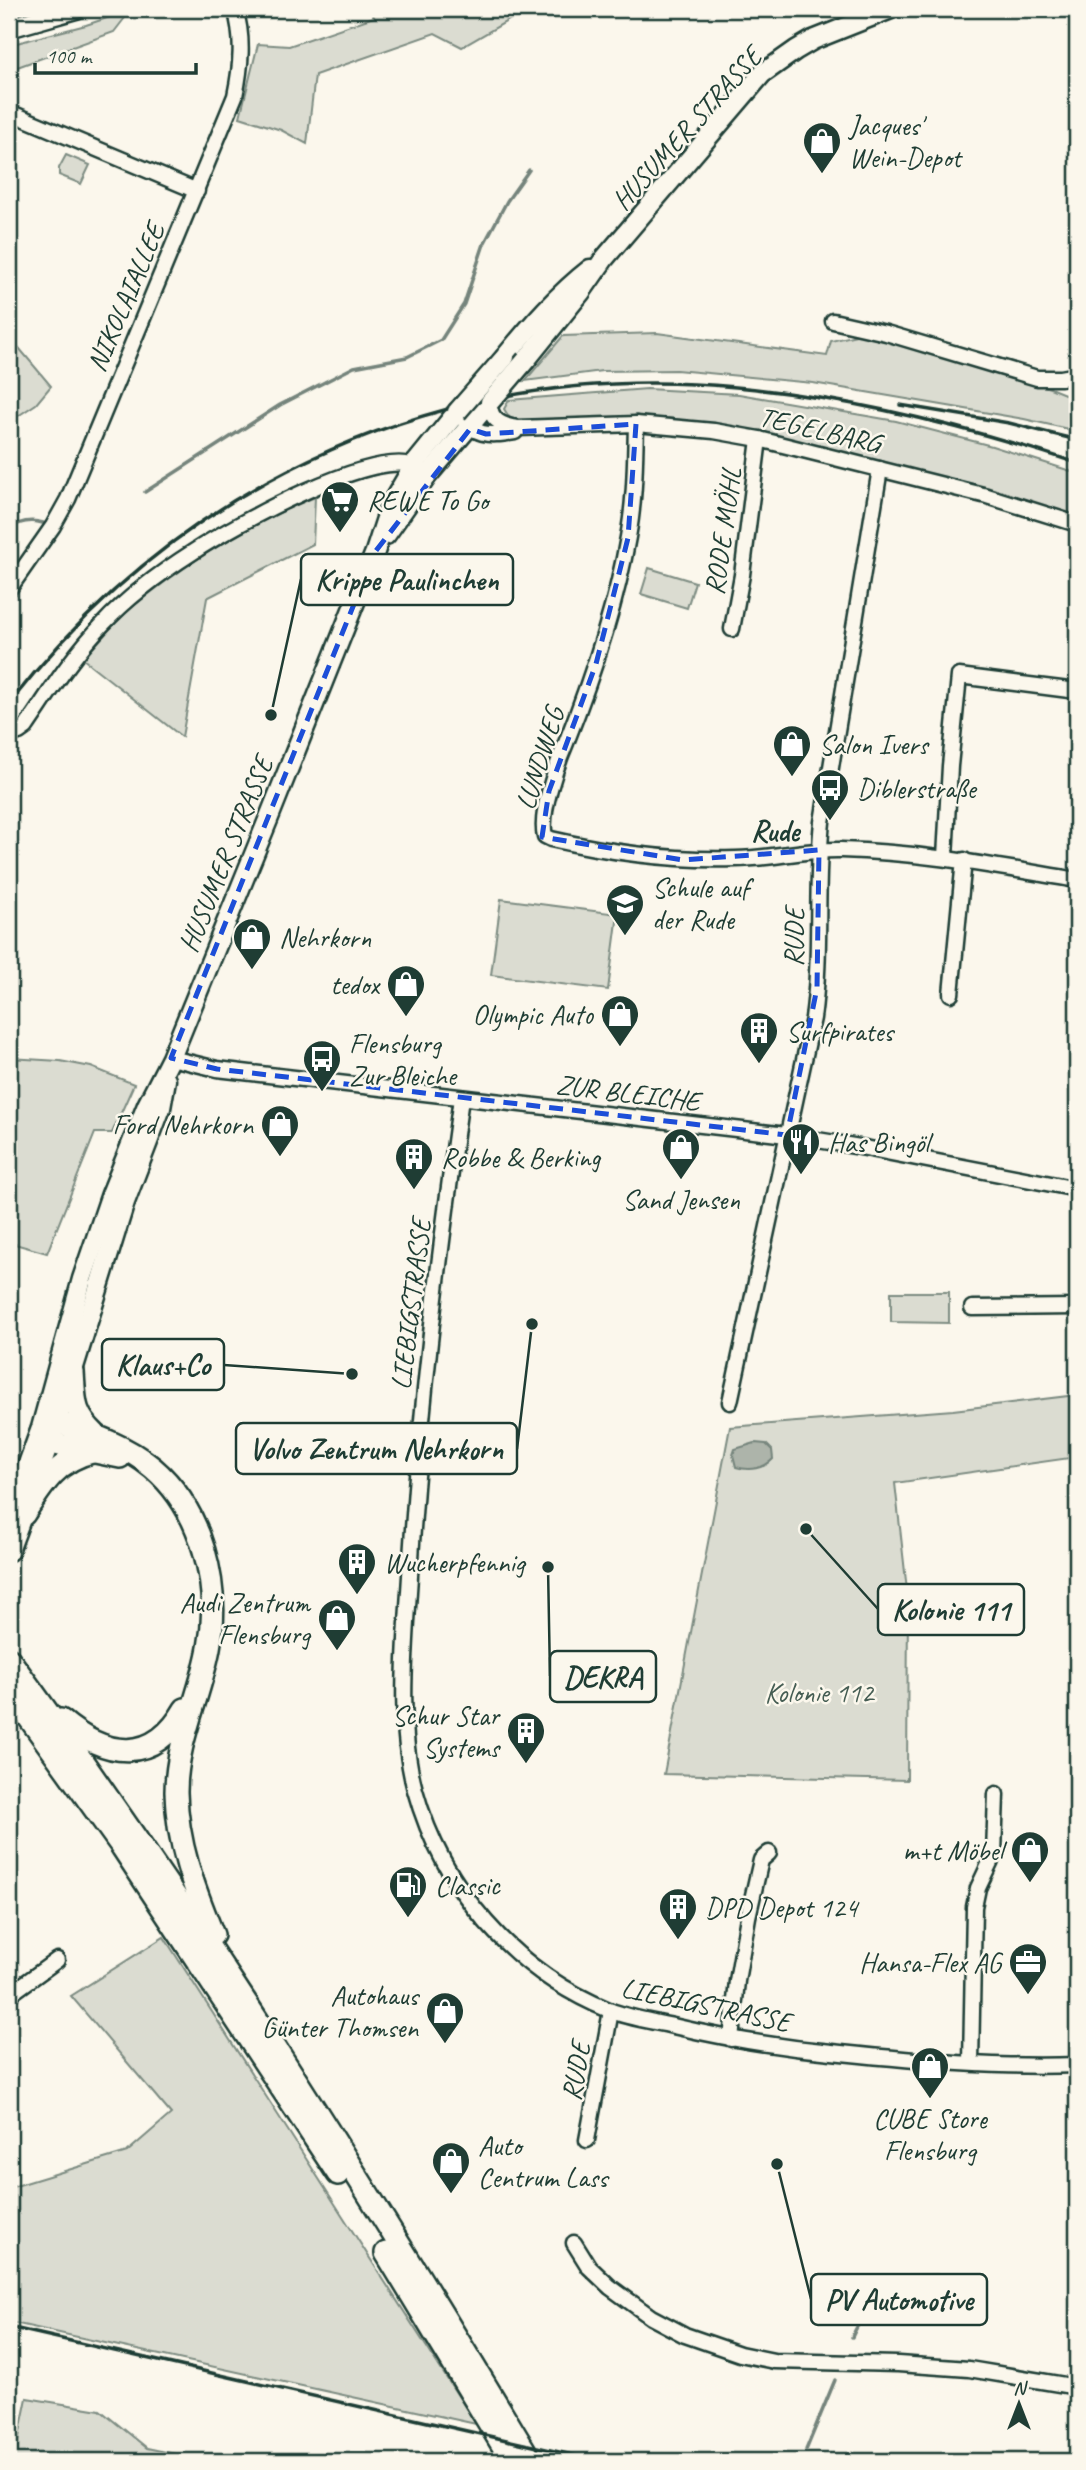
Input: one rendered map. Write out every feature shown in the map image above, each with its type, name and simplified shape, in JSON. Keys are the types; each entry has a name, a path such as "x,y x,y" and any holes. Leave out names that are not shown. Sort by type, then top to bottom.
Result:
{"highway":[{"path":"73,1373 77,1413 96,1445"},
{"path":"50,1430 153,1468 172,1488 185,1508 198,1531 204,1549 212,1612 209,1648 179,1755 176,1791 178,1833 190,1877 231,1976"},
{"path":"16,1515 62,1464 96,1445"},
{"path":"9,1659 231,1976 531,2461"},
{"path":"41,1703 77,1733 109,1749 131,1751 149,1746 169,1733 188,1704 201,1675"},
{"path":"9,1690 122,1846 326,2155 512,2461"}],"main road":[{"path":"9,28 76,9"},
{"name":"HUSUMER STRASSE","path":"421,470 470,429 581,292 604,258 762,74 813,40 891,9"},
{"name":"HUSUMER STRASSE","path":"50,1430 82,1279 106,1207 147,1105 171,1058 268,820 390,506 421,470 457,412 535,321 572,283 604,258"},
{"name":"HUSUMER STRASSE","path":"9,1551 16,1515 73,1373 121,1214 161,1108 171,1058"}],"street":[{"name":"NIKOLAIALLEE","path":"9,589 53,526 68,499 235,96 241,67 241,43 234,9"},
{"path":"9,112 197,191"},
{"path":"833,321 886,333 1037,377 1061,378 1077,375"},
{"name":"TEGELBARG","path":"490,402 493,416 507,426 544,428"},
{"path":"457,412 470,429"},
{"name":"TEGELBARG","path":"470,429 486,434 544,428 636,424 692,428 759,439 880,469 1018,504 1077,524"},
{"name":"LUNDWEG","path":"636,424 634,499 628,538 596,664 550,791 543,829 545,836 624,854 684,860 738,859 819,850"},
{"name":"RODE MÖHL","path":"732,629 742,575 759,439"},
{"path":"9,735 26,727 51,689 102,625 156,577 194,551 242,523 341,477 372,466 393,463 421,470"},
{"name":"RUDE","path":"730,1402 813,1018 817,988 819,850 880,469"},
{"path":"945,857 950,758 959,676 1077,691"},
{"path":"819,850 945,857 1077,880"},
{"path":"951,994 964,860"},
{"name":"ZUR BLEICHE","path":"171,1058 217,1069 787,1135 870,1148 1077,1189"},
{"name":"LIEBIGSTRASSE","path":"461,1098 433,1297 415,1485 407,1634 408,1752 415,1787 433,1838 450,1875 475,1911 507,1944 541,1972 611,2011 731,2039 863,2056 971,2063 1077,2065"},
{"path":"972,1308 1077,1307"},
{"path":"971,2063 974,1907 978,1888 994,1854 996,1794"},
{"path":"731,2039 748,1917 761,1860 769,1853"},
{"path":"9,1995 57,1960"},
{"name":"RUDE","path":"587,2140 611,2011"},
{"path":"573,2243 589,2267 610,2287 651,2317 685,2335 740,2354 795,2362 898,2364 969,2369 1077,2387"}],"highlighted area":[{"path":"636,424 628,538 596,664 549,791 542,837 683,860 819,850 817,988 787,1135 217,1069 171,1058 375,552 470,429 486,434"}],"green space":[{"path":"371,9 528,9 462,47 435,33 315,75 307,144 281,130 240,117 258,44 289,46 374,17"},
{"path":"131,10 114,32 9,70 9,45"},
{"path":"66,155 90,165 81,184 59,175 59,168"},
{"path":"657,333 827,356 831,341 864,333 1050,388 1077,399 1077,431 1024,419 813,383 676,370 602,371 525,381 563,336"},
{"path":"9,341 14,342 51,386 36,404 9,422"},
{"path":"647,389 739,394 896,421 992,446 1077,473 1077,519 1031,502 760,432 669,418 520,422 511,420 504,409 509,400"},
{"path":"315,497 313,544 207,598 182,737 83,659 128,611 177,573 244,531"},
{"path":"649,568 695,582 687,608 641,594"},
{"path":"501,899 618,914 608,990 491,975"},
{"path":"9,1058 60,1061 91,1067 134,1084 112,1133 95,1133 47,1253 15,1244 9,1248"},
{"path":"891,1292 949,1292 949,1323 891,1322"},
{"name":"Kolonie 112","path":"1077,1395 1077,1457 895,1483 908,1599 907,1780 664,1774 730,1427 953,1410"},
{"path":"164,1937 476,2424 9,2322 9,2188 127,2152 171,2114 71,1996"},
{"path":"27,2398 100,2410 147,2448 208,2461 14,2461"}],"shaded area":[{"path":"755,1443 766,1444 772,1450 773,1459 756,1468 736,1467 733,1455 735,1449"}],"waterway":[{"path":"145,492 280,405 354,367 407,357 441,340 464,304 484,244 507,201 529,170"},
{"path":"9,528 26,522 43,523"},
{"path":"852,2337 859,2322 879,2302 880,2279 884,2276 968,2275"},
{"path":"806,2450 835,2380"}],"railway":[{"path":"9,704 79,624 157,554 241,496 331,450 426,415 526,393 629,384 736,387 866,406 994,437 1077,463"},
{"path":"900,405 1009,423 1077,440"},
{"path":"9,2327 599,2461"}],"place":[{"name":"Jacques' Wein-Depot","path":"822,175"},
{"name":"REWE To Go","path":"340,534"},
{"name":"Krippe Paulinchen","path":"271,715"},
{"name":"Salon Ivers","path":"792,778"},
{"name":"Diblerstraße","path":"830,822"},
{"name":"Schule auf der Rude","path":"625,937"},
{"name":"Nehrkorn","path":"252,971"},
{"name":"tedox","path":"406,1018"},
{"name":"Olympic Auto","path":"620,1048"},
{"name":"Surfpirates","path":"759,1065"},
{"name":"Flensburg Zur Bleiche","path":"322,1093"},
{"name":"Ford Nehrkorn","path":"280,1158"},
{"name":"Has Bingöl","path":"801,1176"},
{"name":"Sand Jensen","path":"681,1181"},
{"name":"Robbe & Berking","path":"414,1191"},
{"name":"Volvo Zentrum Nehrkorn","path":"532,1324"},
{"name":"Klaus+Co","path":"352,1374"},
{"name":"Kolonie 111","path":"806,1529"},
{"name":"DEKRA","path":"548,1567"},
{"name":"Wucherpfennig","path":"357,1596"},
{"name":"Audi Zentrum Flensburg","path":"337,1652"},
{"name":"Schur Star Systems","path":"526,1765"},
{"name":"m+t Möbel","path":"1030,1884"},
{"name":"Classic","path":"408,1919"},
{"name":"DPD Depot 124","path":"678,1941"},
{"name":"Hansa-Flex AG","path":"1028,1996"},
{"name":"Autohaus Günter Thomsen","path":"445,2045"},
{"name":"CUBE Store Flensburg","path":"930,2100"},
{"name":"PV Automotive","path":"777,2164"},
{"name":"Auto Centrum Lass","path":"451,2195"}],"district":[{"name":"Rude","path":"775,831"}]}
